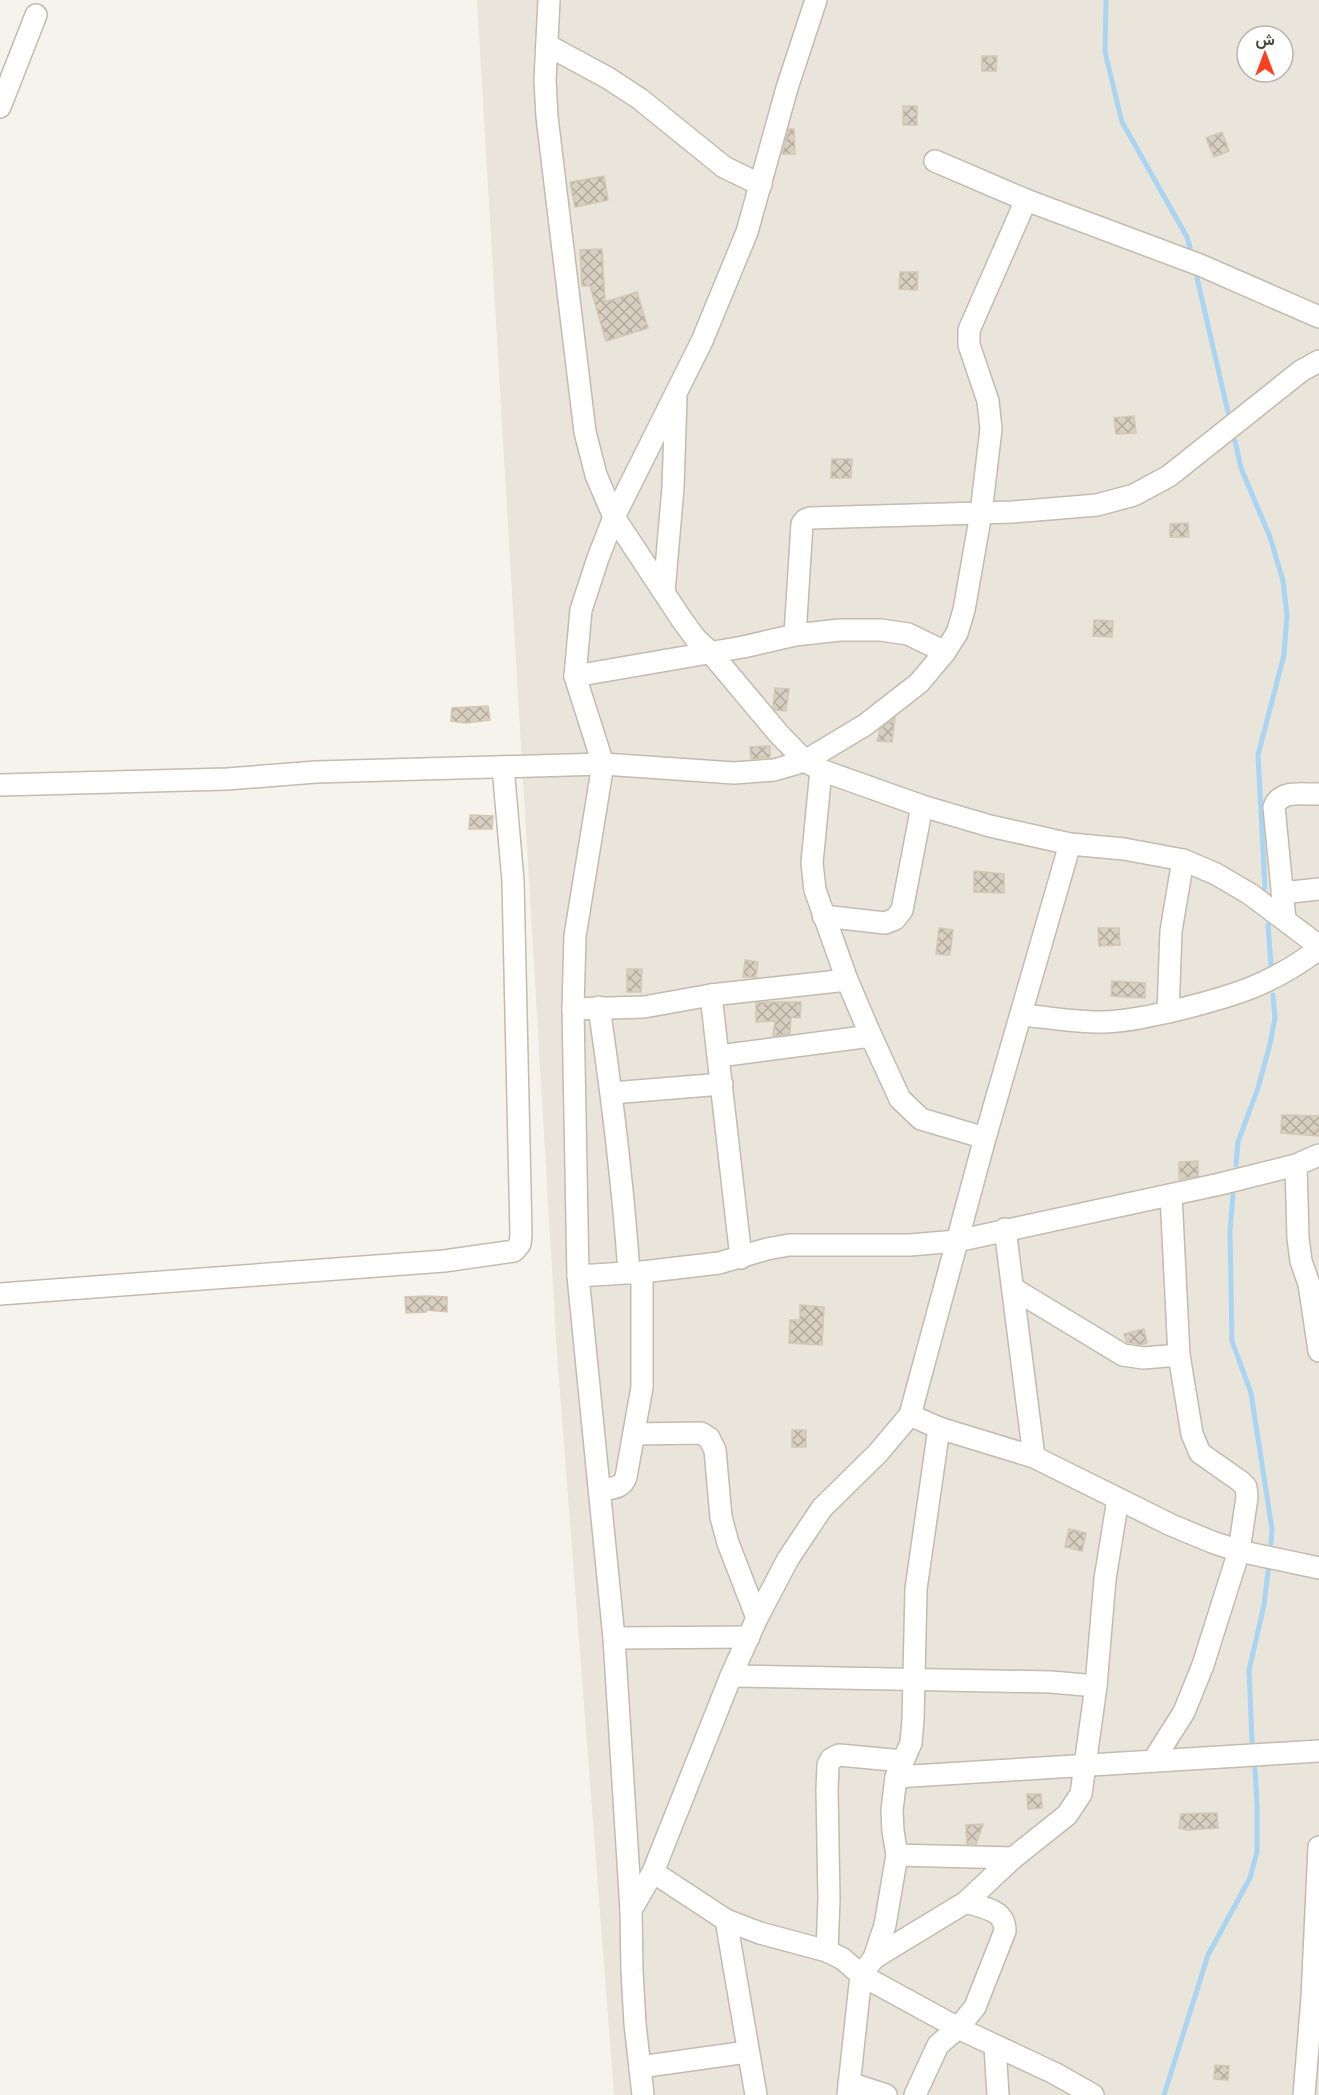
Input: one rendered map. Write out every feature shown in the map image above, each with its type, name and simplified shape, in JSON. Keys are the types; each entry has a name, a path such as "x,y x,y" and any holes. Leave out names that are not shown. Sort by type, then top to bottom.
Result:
{"street":[{"path":"549,0 547,117 585,432 596,475 614,517 696,639 711,652 778,733 813,765 922,806 990,826 1070,844 1124,849 1183,860 1216,874 1250,894 1319,948 1298,965 1268,982 1229,997 1139,1020 1102,1022 1021,1015"},
{"path":"643,2095 632,1971 631,1910 614,1638 578,1276 573,1009 575,936 603,765 575,676 581,610 598,558 614,517 702,342 738,254 761,185 787,88 816,0"},
{"path":"0,107 36,15"},
{"path":"547,45 608,78 640,99 724,167 761,185"},
{"path":"934,161 1026,200 1200,265 1319,317"},
{"path":"0,785 227,779 316,772 603,765 734,773 813,765 919,683 945,652 957,633 964,610 981,513 991,416 969,345 969,330 1026,200"},
{"path":"795,635 802,524 805,520 981,513 1097,505 1134,495 1169,476 1301,371 1319,361"},
{"path":"664,592 673,487 676,391"},
{"path":"575,676 795,635 840,630 881,630 908,634 945,652"},
{"path":"813,765 812,863 815,890 847,980 900,1099 921,1119 985,1138"},
{"path":"0,1294 444,1261 514,1251 520,1245 513,881 503,767"},
{"path":"1285,920 1274,807 1277,800 1284,795 1319,794"},
{"path":"823,916 885,923 895,919 902,910 922,806"},
{"path":"631,1910 653,1872 731,1676 757,1618 788,1559 822,1508 878,1453 910,1415 985,1138 1070,844"},
{"path":"1168,1012 1171,931 1183,860"},
{"path":"1282,893 1319,889"},
{"path":"573,1009 644,1007 711,995 847,980"},
{"path":"711,995 741,1258"},
{"path":"599,1007 636,1273 642,1386 624,1483 600,1490"},
{"path":"718,1056 871,1036"},
{"path":"612,1093 722,1084"},
{"path":"578,1276 636,1273 719,1263 789,1245 900,1245 957,1241 1171,1195 1296,1165 1319,1155"},
{"path":"1296,1165 1298,1238 1301,1261 1309,1284 1319,1351"},
{"path":"1153,1761 1188,1702 1203,1665 1239,1551 1247,1497 1246,1487 1200,1453 1195,1444 1179,1355 1171,1195"},
{"path":"1005,1229 1034,1456"},
{"path":"1014,1289 1123,1355 1143,1358 1179,1355"},
{"path":"910,1415 939,1428 1034,1456 1171,1526 1212,1542 1239,1551 1319,1568"},
{"path":"886,2095 849,2089 861,1975 874,1958 885,1925 897,1855 892,1810 899,1769 911,1743 916,1589 939,1428"},
{"path":"634,1434 701,1433 709,1438 715,1450 721,1517 732,1554 757,1618"},
{"path":"874,1958 966,1902 1013,1858 1067,1815 1081,1794 1096,1686 1105,1579 1118,1499"},
{"path":"614,1638 749,1637"},
{"path":"731,1676 914,1678 1051,1682 1096,1686"},
{"path":"827,1951 829,1899 826,1790 828,1765 831,1759 839,1755 899,1769 1086,1766 1319,1751"},
{"path":"1309,2091 1319,1847"},
{"path":"897,1855 1013,1858"},
{"path":"653,1872 726,1920 760,1933 827,1951 843,1959 861,1975 958,2028 1054,2073 1093,2095"},
{"path":"915,2095 938,2045 958,2028 975,2007 1005,1931 1005,1922 999,1914 966,1902"},
{"path":"726,1920 756,2095"},
{"path":"995,2046 998,2095"},
{"path":"640,2067 747,2052"}],"shaded area":[{"path":"477,0 1319,0 1319,2095 614,2095 557,1355"}],"building":[{"path":"982,56 997,56 996,71 982,71"},
{"path":"903,106 917,106 917,125 903,125"},
{"path":"789,129 794,129 795,154 782,154"},
{"path":"1222,132 1229,151 1214,157 1206,138"},
{"path":"604,176 608,200 575,207 570,182"},
{"path":"602,249 605,302 637,292 648,328 606,341 590,286 582,286 580,250"},
{"path":"900,272 918,272 917,290 899,289"},
{"path":"1134,416 1136,433 1116,434 1114,418"},
{"path":"832,459 852,459 851,478 831,478"},
{"path":"1188,523 1189,537 1170,537 1170,524"},
{"path":"1094,620 1113,621 1112,637 1093,636"},
{"path":"775,688 789,689 786,711 775,710 773,707"},
{"path":"488,706 490,720 466,723 451,721 452,708"},
{"path":"895,718 892,742 877,741 880,729"},
{"path":"770,746 770,757 751,759 750,747"},
{"path":"470,815 493,816 492,829 469,829"},
{"path":"974,871 1004,874 1004,893 974,892"},
{"path":"939,928 953,930 950,955 936,954"},
{"path":"1098,928 1119,928 1120,945 1099,946"},
{"path":"745,960 758,962 756,977 743,977"},
{"path":"627,969 642,969 641,992 627,992"},
{"path":"1112,981 1145,983 1145,998 1111,996"},
{"path":"801,1002 800,1018 791,1017 790,1034 773,1036 775,1021 756,1022 756,1003"},
{"path":"1282,1115 1319,1116 1319,1136 1281,1133"},
{"path":"1198,1161 1198,1176 1179,1179 1179,1162"},
{"path":"405,1297 447,1297 447,1312 426,1310 426,1312 406,1313"},
{"path":"800,1305 824,1307 822,1345 789,1343 790,1320 800,1320"},
{"path":"1144,1329 1147,1343 1141,1345 1127,1342 1124,1334"},
{"path":"792,1430 806,1430 806,1447 792,1447"},
{"path":"1069,1529 1086,1533 1082,1551 1065,1547"},
{"path":"1027,1794 1041,1794 1042,1808 1028,1809"},
{"path":"1217,1813 1218,1828 1187,1830 1179,1828 1181,1814"},
{"path":"983,1824 976,1844 967,1844 966,1825"},
{"path":"1215,2065 1229,2066 1228,2080 1214,2079"}],"waterway":[{"path":"1106,0 1105,52 1122,122 1187,237 1190,247"},
{"path":"1197,278 1228,412"},
{"path":"1235,441 1241,468 1270,537 1283,581 1287,615 1284,655 1258,755 1265,888"},
{"path":"1268,925 1271,965"},
{"path":"1236,1165 1238,1142 1258,1088 1270,1044 1275,1018 1273,995"},
{"path":"1233,1195 1230,1231 1232,1341 1251,1393 1272,1529 1271,1543"},
{"path":"1252,1741 1249,1670 1264,1605 1268,1571"},
{"path":"1164,2095 1208,1955 1250,1878 1257,1852 1255,1769"}]}
